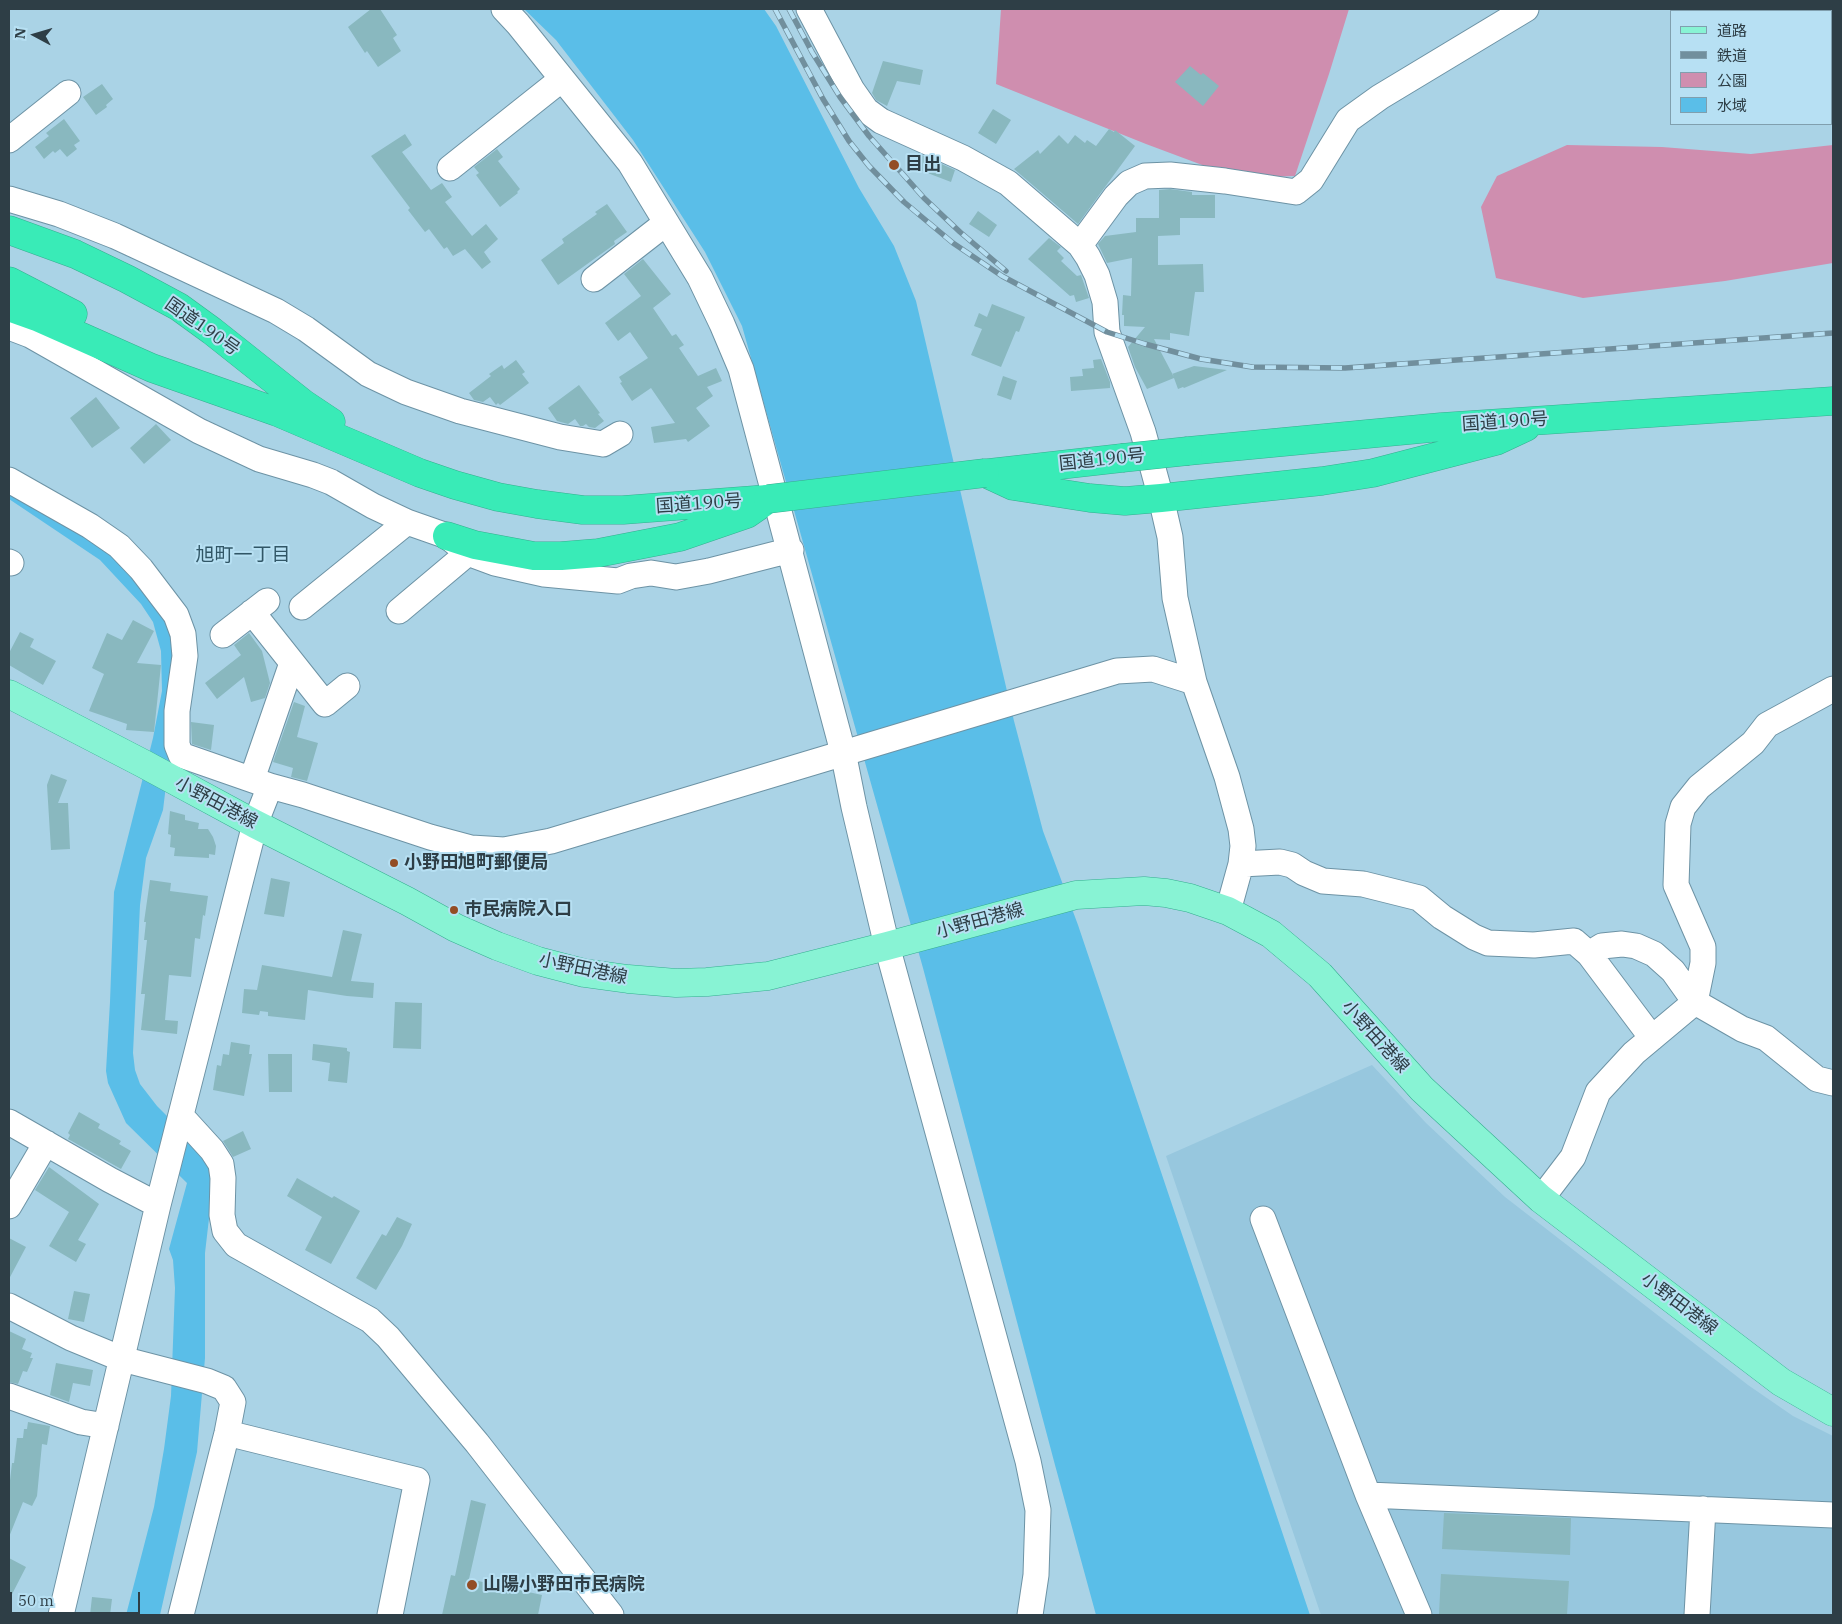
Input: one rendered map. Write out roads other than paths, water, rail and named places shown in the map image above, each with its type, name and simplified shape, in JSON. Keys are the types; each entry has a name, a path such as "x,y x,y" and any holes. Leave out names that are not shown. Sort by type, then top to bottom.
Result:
{"highway":[{"name":"国道190号","path":"9,230 75,254 179,307 304,404 379,455"},
{"path":"9,281 277,412"},
{"name":"国道190号","path":"9,307 37,316 152,368 277,412 420,473 498,497 574,508 624,510 768,499 1122,458 1441,426 1833,401"},
{"path":"985,473 1013,486 1090,498 1125,501 1161,498 1322,481 1373,473 1496,441 1545,419"},
{"path":"447,536 475,545 534,556 598,554 680,537 747,514 768,499"}],"main road":[{"name":"小野田港線","path":"9,694 255,824 473,935 538,961 584,973 676,983 768,976 1076,895 1144,891 1166,893 1190,898 1228,911 1271,934 1320,975 1422,1089 1541,1199 1781,1382 1833,1412"}],"street":[{"path":"504,9 630,163 700,278 741,369 791,550 851,750 854,807 895,944 1028,1461 1038,1510 1036,1575 1030,1615"},
{"path":"809,9 852,90 866,110 882,121 963,158 1008,183 1080,245 1097,275 1105,302 1107,332 1143,432 1161,498 1170,537 1175,598 1194,682 1227,777 1241,829 1243,846 1241,864 1228,911"},
{"path":"1080,245 1116,196 1129,183 1145,176 1170,175 1296,192 1311,180 1348,120 1380,97 1526,9"},
{"path":"450,168 562,80"},
{"path":"9,140 68,93"},
{"path":"9,199 59,214 116,236 276,311 306,329 368,374 406,392 460,411 560,437 603,444 620,434"},
{"path":"594,279 666,223"},
{"path":"9,327 30,336 199,431 260,459 331,482 373,506 407,522 447,536 468,553 495,563 544,574 618,581 631,576 651,573 676,576 709,571 791,550"},
{"path":"9,480 90,526 119,546 165,598 176,615 183,634 185,656 177,711 177,745 181,754 261,783 430,837 471,848 504,850 551,841 1117,671 1153,669 1194,682"},
{"path":"302,607 407,522"},
{"path":"399,611 468,553"},
{"path":"223,634 259,606 292,662 325,704 347,686"},
{"path":"61,1615 158,1205 255,824 261,783 292,662"},
{"path":"1541,1199 1573,1157 1598,1092 1634,1053 1695,1002 1703,962 1703,947 1676,885 1678,824 1683,807 1699,788 1753,743 1767,725 1833,689"},
{"path":"1241,864 1280,862 1292,865 1304,873 1323,881 1363,884 1419,898 1474,937 1488,943 1534,944 1574,941 1589,954 1652,1038"},
{"path":"1589,954 1602,946 1622,944 1636,946 1654,954 1674,971 1695,1002 1742,1029 1766,1038 1817,1079 1833,1084"},
{"path":"180,1121 212,1150 221,1164 223,1178 222,1216 225,1231 236,1245 370,1320 477,1443 611,1615"},
{"path":"9,1122 110,1180 158,1205"},
{"path":"9,1206 46,1143"},
{"path":"1263,1219 1368,1495 1419,1615"},
{"path":"9,1306 71,1338 122,1359 207,1381 224,1388 233,1402 227,1433 181,1615"},
{"path":"11,1404 81,1422 106,1426"},
{"path":"227,1433 417,1480 390,1615"},
{"path":"1368,1495 1833,1515"},
{"path":"1697,1615 1703,1509"}],"water":[{"path":"524,9 764,9 776,26 859,188 894,246 916,301 1014,721 1043,831 1078,925 1310,1615 1096,1615 923,968 742,326 705,252 633,140 556,40"},
{"path":"9,493 111,551 173,622 179,646 171,744 163,810 146,858 140,905 133,1053 135,1070 140,1084 157,1106 204,1153 214,1175 205,1253 205,1358 197,1452 160,1615 126,1615 154,1507 164,1449 171,1396 175,1288 173,1260 169,1249 187,1183 126,1123 108,1083 106,1071 114,892 153,738 162,691 161,651 153,622 141,604 100,560 9,499"}],"railway":[{"path":"775,9 823,99 849,141 869,166 904,202 953,243 1002,276 1107,332 1145,344 1201,359 1252,367 1345,368 1833,333"},
{"path":"789,9 812,52 840,97 869,136 924,198 1006,271"}],"place":[{"name":"目出","path":"894,165"},
{"name":"小野田旭町郵便局","path":"394,863"},
{"name":"市民病院入口","path":"454,910"},
{"name":"山陽小野田市民病院","path":"472,1585"}],"district":[{"name":"旭町一丁目","path":"243,556"}]}
